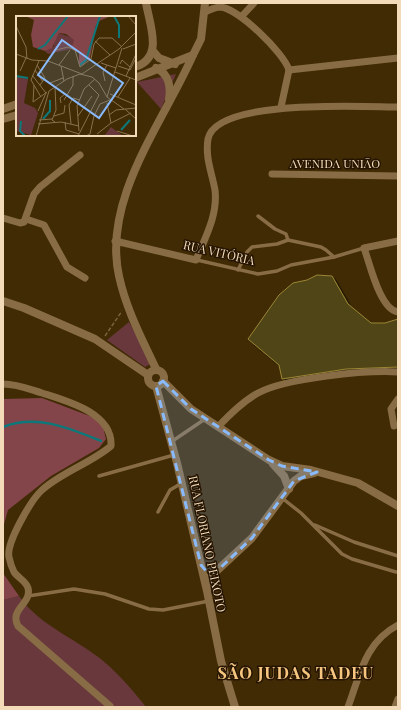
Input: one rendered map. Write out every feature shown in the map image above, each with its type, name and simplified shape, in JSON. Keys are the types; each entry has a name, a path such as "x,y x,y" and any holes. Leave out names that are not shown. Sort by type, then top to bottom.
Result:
{"street":[{"path":"136,67 144,64 151,56 153,51 146,3"},
{"path":"205,3 201,39 138,164 129,186 118,223 116,241 119,276 126,304 156,369 161,371 164,376 164,381 191,409 270,460 282,466 317,472 358,483 398,506"},
{"path":"242,16 254,3"},
{"path":"205,12 219,7 230,10 242,16 284,60 289,70 281,107"},
{"path":"153,51 159,58 175,64"},
{"path":"136,78 175,64 193,55"},
{"path":"289,70 398,58"},
{"path":"144,64 165,74 171,89 168,104"},
{"path":"3,108 16,104"},
{"path":"196,260 212,223 215,203 207,149 208,138 213,128 221,122 232,118 281,107 398,107"},
{"path":"3,119 16,115"},
{"path":"26,220 34,194 40,187 80,155"},
{"name":"AVENIDA UNIÃO","path":"272,174 398,176"},
{"path":"3,218 20,223 26,220 44,225 67,267 85,278"},
{"name":"RUA VITÓRIA","path":"116,241 196,260"},
{"path":"397,312 391,310 383,300 364,248 398,241"},
{"path":"3,301 24,308 101,343 148,375 149,383 156,386 164,381"},
{"path":"148,375 156,369"},
{"path":"218,427 243,402 259,392 283,385 330,376 398,372"},
{"path":"3,384 16,384 74,404 101,421 112,436 111,446 102,454 42,490 15,531 9,556 14,572 28,588 28,596 15,615 15,620 18,626 110,706"},
{"name":"RUA FLORIANO PEIXOTO","path":"156,386 182,483 207,591 221,661 235,707"},
{"path":"394,426 391,409 398,399"},
{"path":"270,460 284,476 289,489"},
{"path":"207,591 208,581 217,570 252,538 294,481 301,476 317,472"},
{"path":"201,566 206,571 217,570"},
{"path":"348,707 367,655 373,645 379,638 398,625"},
{"path":"395,707 398,698"}],"lane":[{"path":"258,216 275,229 286,234 288,240"},
{"path":"238,270 247,252 252,248 277,244 288,240 320,247 334,257"},
{"name":"RUA VITÓRIA","path":"196,260 258,274 277,271 291,266 334,257 364,248"},
{"path":"171,442 206,419"},
{"path":"99,476 175,455"},
{"path":"158,512 170,490 182,483"},
{"path":"282,498 313,524 342,554 352,559 396,572"},
{"path":"313,524 354,542 398,556"},
{"path":"28,596 74,589 105,594 149,609 162,610 208,601"}],"path":[{"path":"101,343 126,304"}],"highlighted area":[{"path":"163,381 191,409 269,460 282,466 317,472 294,481 252,538 217,571 206,571 201,565 156,386"}],"shaded area":[{"path":"176,74 161,109 137,82"},
{"path":"129,322 152,363 145,367 107,340"},
{"path":"42,398 95,418 103,427 106,439 99,448 51,476 8,510 3,528 3,399"},
{"path":"3,573 19,596 3,600"},
{"path":"19,596 38,617 109,666 146,707 3,707 3,600"}],"building":[{"path":"317,275 332,276 348,304 371,323 385,323 398,319 398,367 346,369 282,379 279,365 248,339 279,295 293,283 307,280"}],"waterway":[{"path":"3,427 16,423 41,422 65,427 101,441"}],"district":[{"name":"SÃO JUDAS TADEU","path":"296,673"}]}
